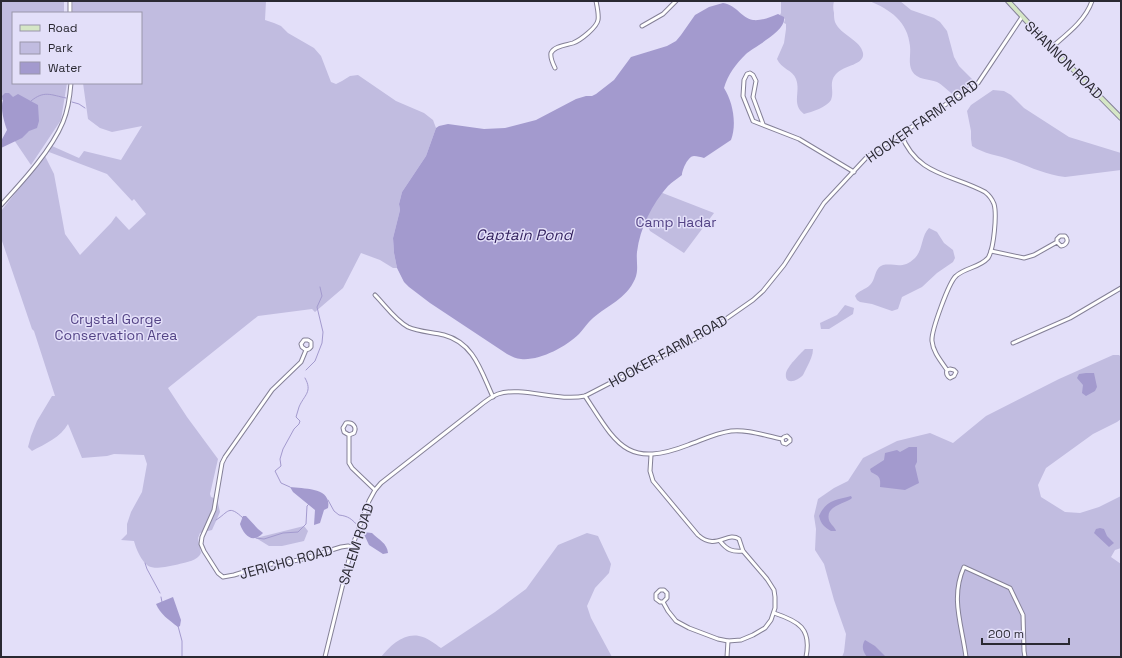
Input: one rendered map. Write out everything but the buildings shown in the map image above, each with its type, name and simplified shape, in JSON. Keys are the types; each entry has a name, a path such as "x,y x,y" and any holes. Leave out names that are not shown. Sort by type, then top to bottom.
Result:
{"street":[{"path":"70,1 70,12"},
{"path":"555,68 551,55 552,51 577,41 596,25 599,17 596,1"},
{"path":"642,26 663,14 676,1"},
{"name":"SHANNON ROAD","path":"1008,1 1121,118"},
{"path":"1052,47 1083,17 1088,11 1092,1"},
{"name":"HOOKER FARM ROAD","path":"477,408 493,397 502,393 512,392 570,398 585,396 703,335 732,316 762,291 784,265 820,209 868,156 978,83 985,75 1022,17"},
{"path":"763,124 753,96 756,81 750,73 745,76 743,86 744,100 750,111 751,118 766,127 799,139 854,172"},
{"path":"1,205 40,160 58,132 65,116 71,84"},
{"path":"901,134 909,150 923,164 940,174 981,190 990,197 995,213 991,251 988,257 981,264 962,272 952,280 932,338 934,348 947,370"},
{"path":"991,251 1024,258 1034,255 1057,242"},
{"path":"1013,343 1070,318 1121,288"},
{"path":"375,295 399,320 410,328 449,336 466,347 478,363 493,397"},
{"name":"JERICHO ROAD","path":"306,350 303,359 299,364 272,390 222,463 214,510 202,537 201,544 220,576 223,577 266,565 299,560 344,546 352,547"},
{"path":"585,396 610,434 619,444 631,450 651,455 669,452 717,434 730,431 743,431 782,439"},
{"name":"SALEM ROAD","path":"325,657 352,547 369,501 375,490 385,480 477,408"},
{"path":"349,423 354,425 356,429 354,433 349,435 344,432 343,428 349,423"},
{"path":"349,435 349,463 352,468 375,490"},
{"path":"651,455 651,474 653,481 659,489 701,537 710,541 720,541 732,536 737,537 743,551 772,587 776,601 774,613 769,623 760,632 741,640 728,640 711,637 680,623 670,614 663,602 656,599 656,594 660,590 665,591 667,594 666,600 663,602"},
{"path":"720,541 728,550 735,552 743,551"},
{"path":"966,657 957,592 959,577 964,568 1010,588 1023,615 1026,657"},
{"path":"774,613 794,620 801,627 807,639 806,657"},
{"path":"727,657 728,640"}],"green space":[{"path":"1,1 64,1 64,12 12,12 12,84 67,84 61,120 31,165 12,137 4,100 1,100"},
{"name":"Crystal Gorge Conservation Area","path":"73,1 266,1 265,20 281,26 288,33 314,48 321,56 331,82 336,84 350,76 358,75 396,101 424,113 433,120 436,128 426,156 402,192 399,204 400,210 393,238 397,268 393,268 380,260 361,253 343,288 315,312 312,309 258,316 168,388 218,459 210,494 211,497 217,499 220,512 212,530 200,533 198,538 201,553 198,557 191,561 177,565 154,568 148,566 140,556 134,541 121,540 127,534 127,524 131,512 142,492 147,464 144,455 114,454 82,458 68,424 61,433 47,443 32,451 28,447 37,421 52,396 55,396 1,238 1,211 45,156 54,174 65,234 80,255 116,216 129,230 146,214 134,199 132,201 107,174 49,152 52,146 79,158 84,151 121,160 142,126 112,132 100,128 88,119 83,84 142,84 142,12 73,12"},
{"path":"781,1 834,1 833,8 835,22 841,30 858,44 863,53 861,60 836,74 832,81 832,97 829,103 819,109 804,114 800,110 797,102 798,89 796,79 792,73 781,65 777,59 784,43 786,29 786,24 784,23 785,19 780,15"},
{"path":"869,1 900,1 911,10 934,18 940,22 947,31 954,57 959,66 974,81 961,92 954,95 937,82 923,79 914,74 910,62 909,38 902,23 891,12"},
{"path":"993,90 1004,91 1011,95 1024,108 1069,137 1121,153 1121,170 1065,177 1058,176 1006,158 986,153 972,146 967,111 971,105"},
{"name":"Camp Hadar","path":"660,192 714,213 684,253 650,231 644,218"},
{"path":"929,228 937,232 944,243 953,250 955,258 953,262 937,273 922,287 902,297 898,309 892,311 857,300 855,296 858,292 868,287 872,283 880,267 883,265 903,265 910,262 918,255 926,231"},
{"path":"845,305 854,308 853,314 829,329 821,329 820,323 837,315"},
{"path":"805,349 813,349 812,356 803,375 792,381 787,380 787,370"},
{"path":"1113,355 1119,355 1121,357 1121,419 1093,434 1046,468 1038,485 1041,497 1065,512 1080,513 1099,507 1121,496 1121,548 1115,550 1111,557 1121,564 1121,657 842,657 846,634 834,600 824,564 815,550 816,529 814,516 818,499 834,488 848,481 863,458 897,441 930,433 953,443 986,416 1059,379"},
{"path":"304,526 308,531 304,541 282,546 269,546 256,538"},
{"path":"587,533 598,536 611,564 609,573 595,588 587,606 591,618 612,657 381,657 397,641 408,636 419,636 425,638 441,648 495,612 526,589 558,545"}],"water":[{"name":"Captain Pond","path":"723,3 732,6 749,19 759,20 778,14 784,17 784,22 776,33 746,54 736,65 728,78 724,88 732,106 734,120 731,140 704,158 694,156 690,158 684,167 682,175 662,193 652,208 641,234 637,255 637,272 631,286 622,297 591,320 574,339 552,352 536,358 515,358 430,303 404,282 397,268 393,238 400,210 399,204 402,192 426,156 436,128 448,124 484,129 505,128 536,120 576,99 592,96 614,80 631,57 667,46 676,41 695,15 709,7"},
{"path":"5,93 9,93 13,97 18,94 38,105 39,121 37,128 29,131 22,138 1,148 1,141 7,130 2,111 2,96"},
{"path":"1094,373 1097,387 1095,391 1086,396 1082,393 1083,385 1077,378 1079,374"},
{"path":"909,447 917,447 917,462 915,466 919,483 905,490 880,487 879,477 871,472 870,469 884,460 885,453 897,450 900,452"},
{"path":"290,487 316,490 326,496 328,508 324,510 320,523 314,525 315,510 293,492"},
{"path":"851,496 852,498 830,511 829,520 836,531 831,531 826,528 819,516 825,507 836,500"},
{"path":"243,516 246,516 263,533 256,538 246,535 240,524"},
{"path":"1096,529 1104,529 1107,536 1114,543 1109,547 1094,533"},
{"path":"363,532 372,533 384,544 388,553 383,554 369,545"},
{"path":"173,597 181,620 180,626 178,627 162,614 156,604"},
{"path":"865,640 875,646 886,657 867,657 863,649"}],"waterway":[{"path":"31,101 44,94 66,98"},
{"path":"72,102 85,108"},
{"path":"306,370 315,361 322,343 323,332 317,307 322,296 320,287"},
{"path":"290,487 281,483 275,471 281,466 280,459 283,449 300,421 296,417 299,407 308,390 305,378"},
{"path":"328,500 334,511 339,515 350,518 358,526"},
{"path":"256,538 264,539 283,533 298,532 306,524 307,506 309,504"},
{"path":"216,520 231,510 243,518"},
{"path":"145,563 160,593"},
{"path":"161,597 162,602"},
{"path":"178,626 182,641 182,657"}]}
